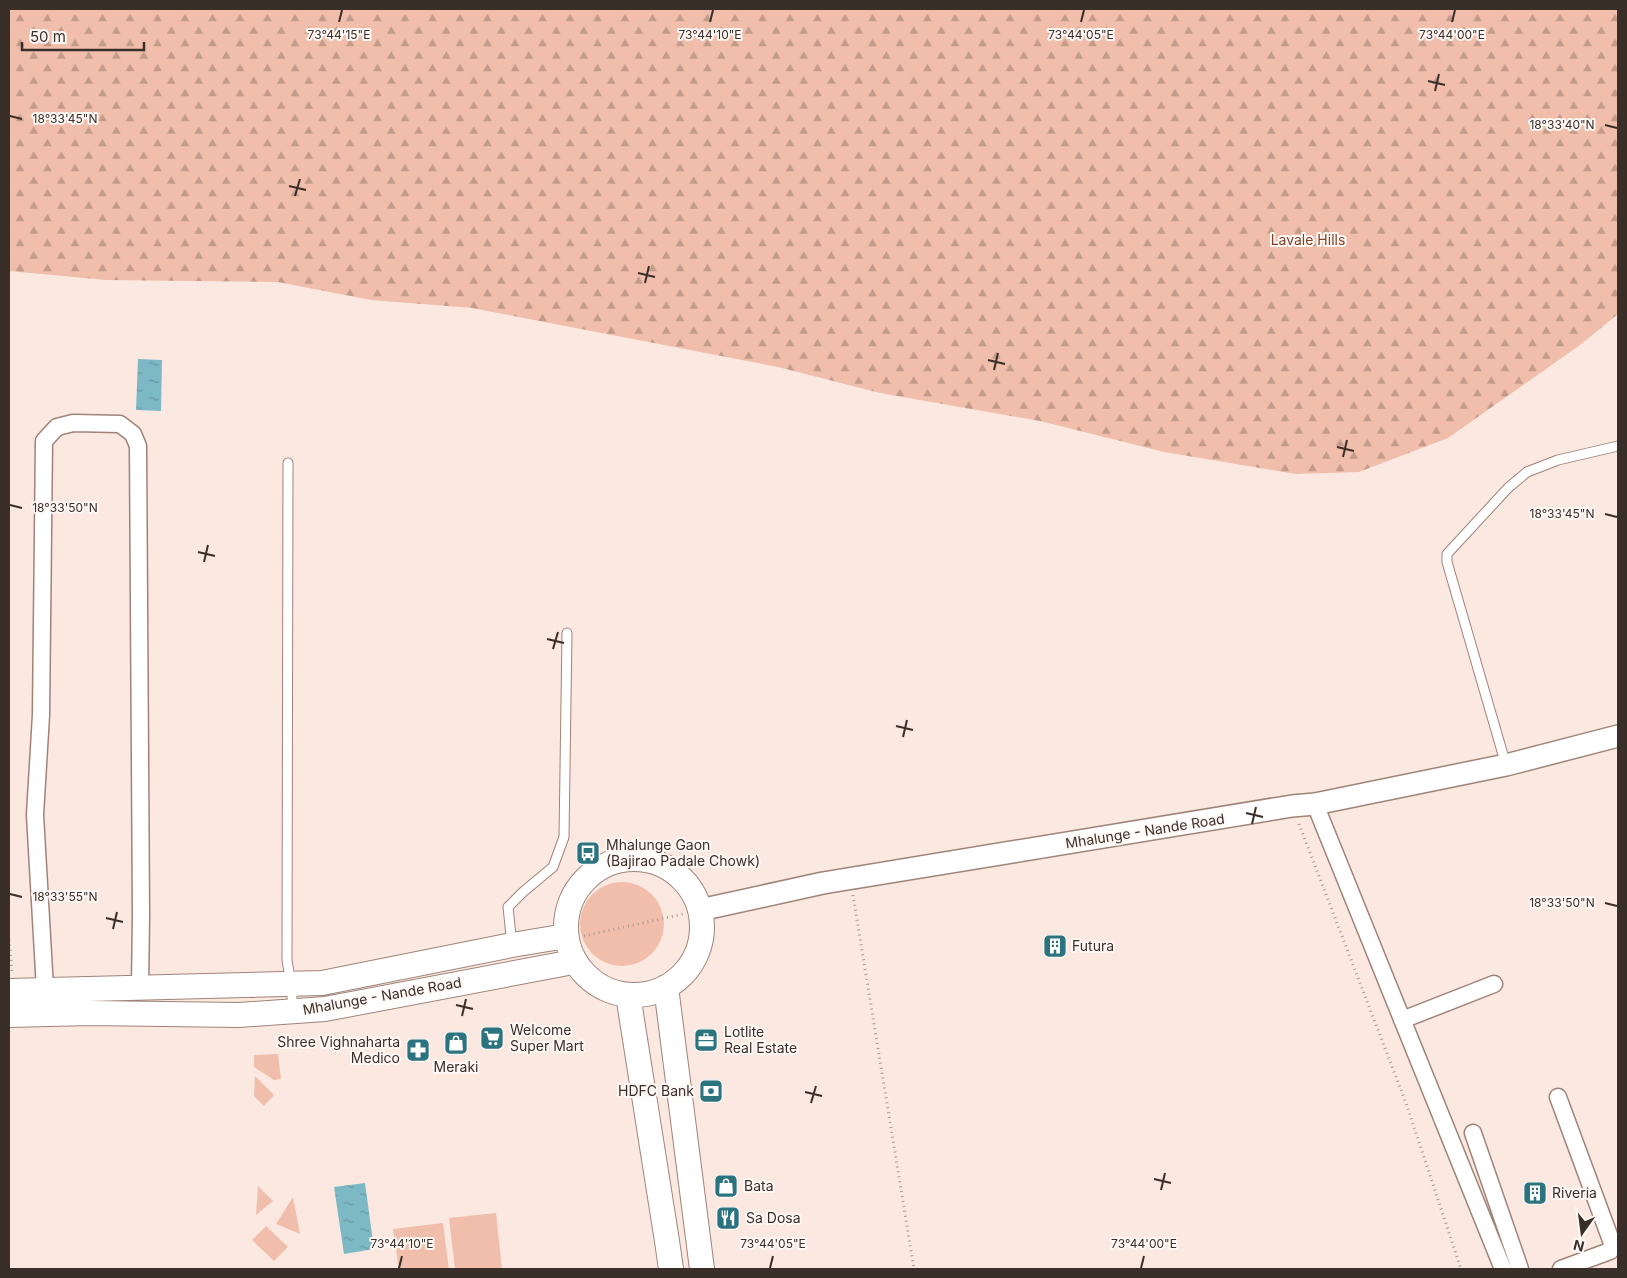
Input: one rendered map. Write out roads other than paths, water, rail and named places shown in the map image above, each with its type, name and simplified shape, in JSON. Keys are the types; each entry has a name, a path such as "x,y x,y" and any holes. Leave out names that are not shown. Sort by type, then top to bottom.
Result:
{"main road":[{"path":"632,859 654,862 675,872 690,889 700,910 702,932 696,954 684,973 666,987 647,994 628,995 606,989 587,976 573,962 566,936 567,914 575,892 589,875 609,863 632,859"},
{"name":"Mhalunge - Nande Road","path":"11,990 322,983 566,936"},
{"name":"Mhalunge - Nande Road","path":"9,1015 88,1013 239,1015 325,1009 573,962"},
{"path":"666,987 702,1269"},
{"path":"628,995 671,1269"}],"street":[{"path":"45,989 34,815 41,697 44,441 57,427 74,423 120,424 133,434 138,446 140,988"},
{"name":"Mhalunge - Nande Road","path":"700,910 823,883 1292,806 1315,804 1506,765 1618,736"},
{"path":"1315,804 1503,1269"},
{"path":"1402,1020 1494,984"},
{"path":"1558,1097 1612,1243 1610,1250 1561,1269"},
{"path":"1473,1133 1520,1269"},
{"path":"1475,1203 1496,1196"},
{"path":"1591,1269 1618,1258"}],"lane":[{"path":"1506,765 1447,562 1447,554 1508,488 1527,472 1558,460 1618,446"},
{"path":"288,463 287,960 293,1011"},
{"path":"512,945 508,907 552,867 564,837 567,633"}],"water":[{"path":"138,359 162,360 161,411 136,410"},
{"path":"365,1183 374,1249 344,1254 334,1187"}],"place":[{"name":"Mhalunge Gaon (Bajirao Padale Chowk)","path":"588,853"},
{"name":"Futura","path":"1055,946"},
{"name":"Welcome Super Mart","path":"492,1038"},
{"name":"Lotlite Real Estate","path":"706,1040"},
{"name":"Meraki","path":"456,1043"},
{"name":"Shree Vighnaharta Medico","path":"418,1050"},
{"name":"HDFC Bank","path":"711,1091"},
{"name":"Bata","path":"726,1186"},
{"name":"Riveria","path":"1535,1193"},
{"name":"Sa Dosa","path":"728,1218"}],"park label":[{"name":"Lavale Hills","path":"1308,240"}]}
